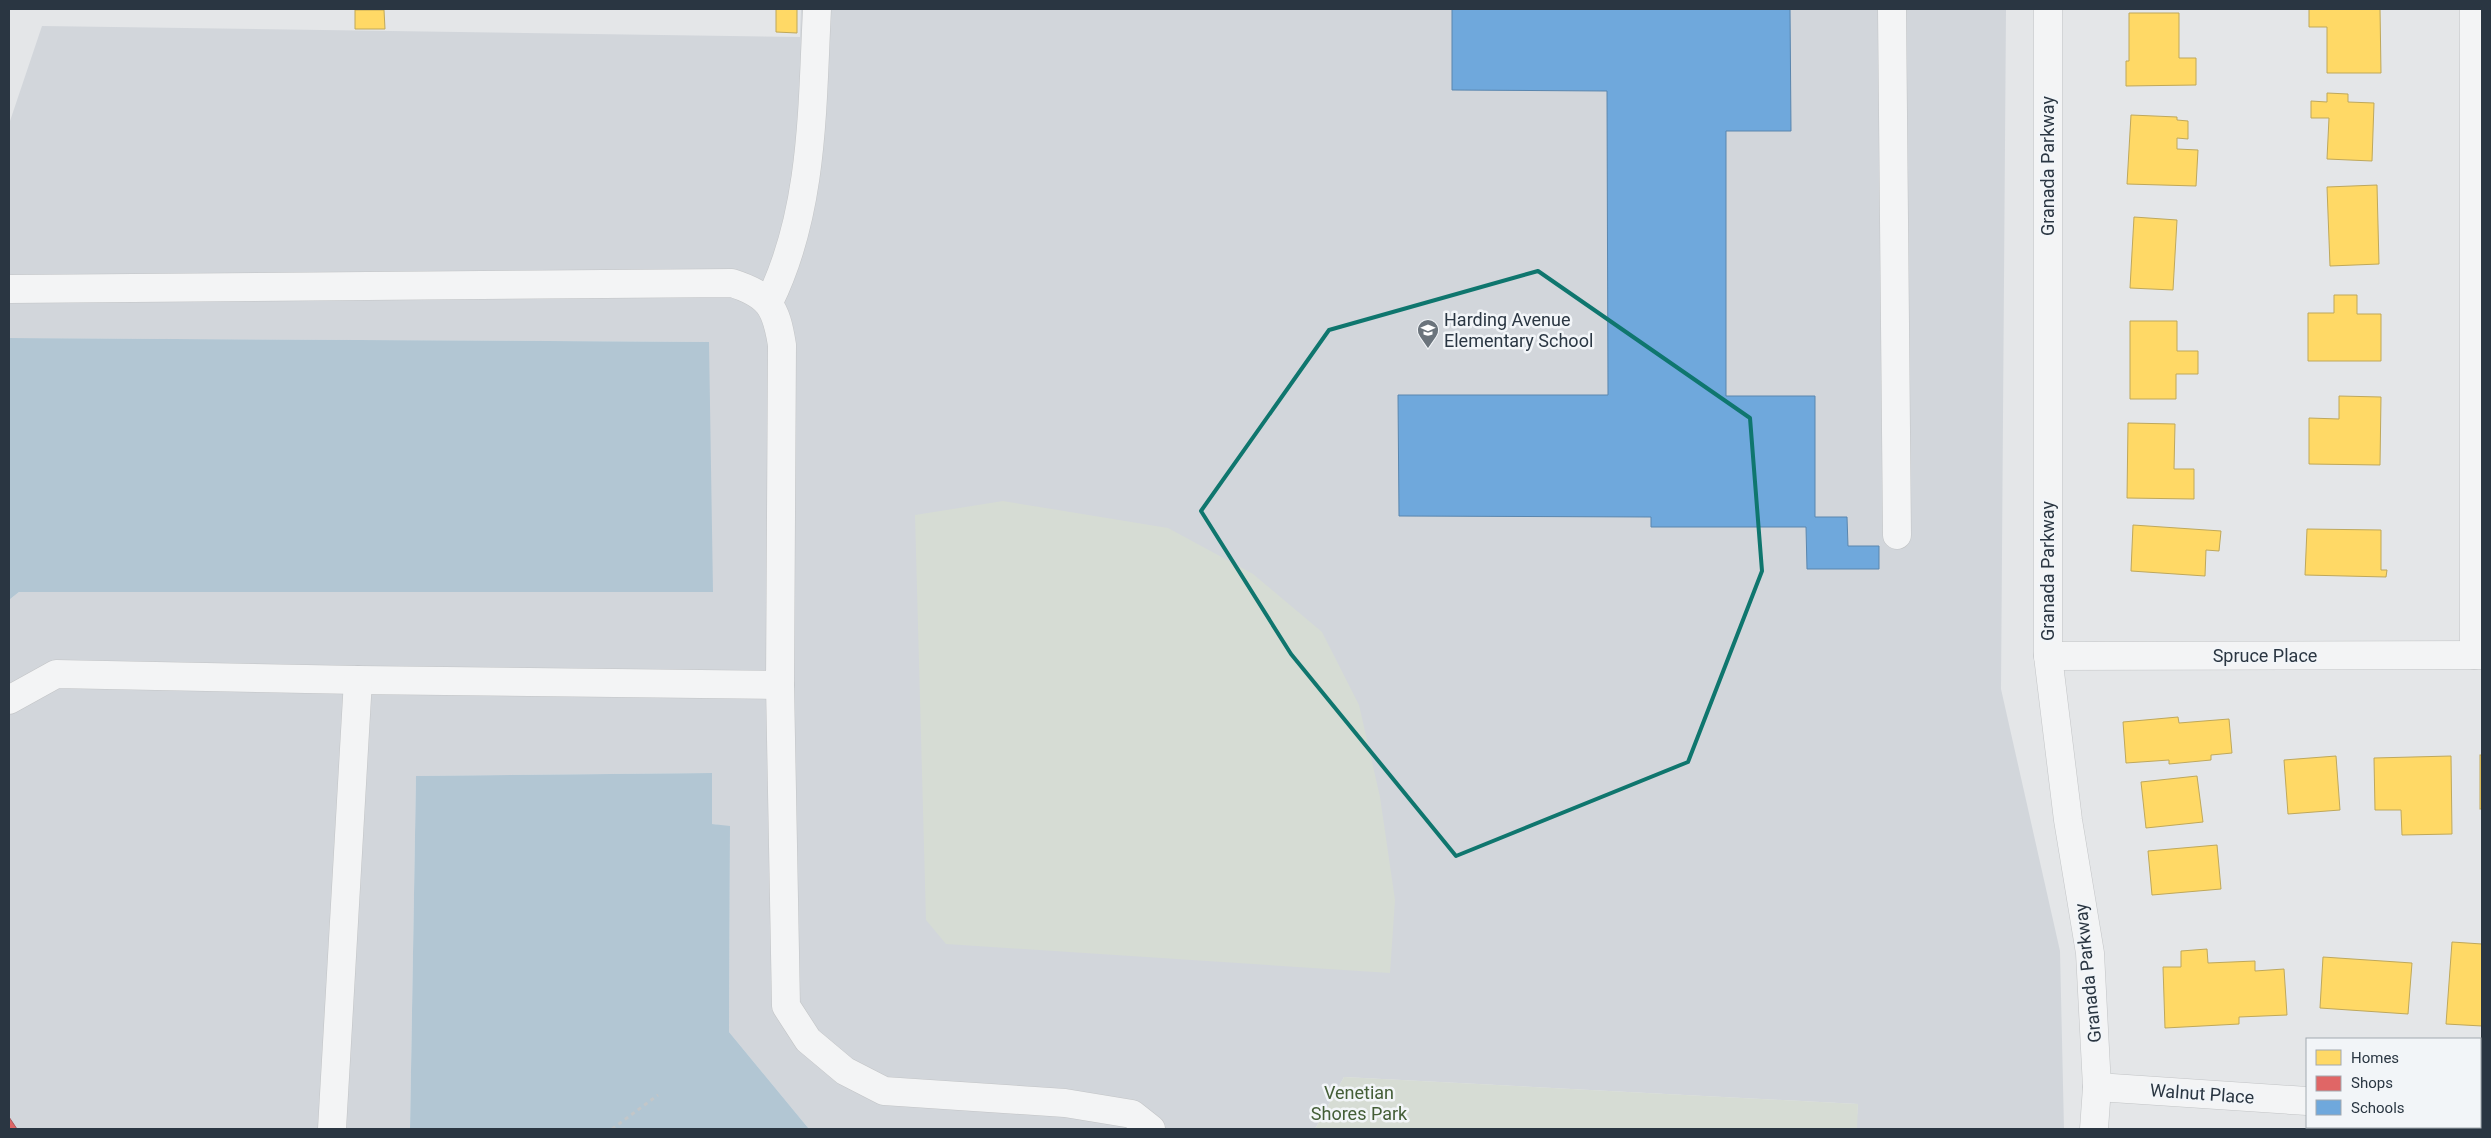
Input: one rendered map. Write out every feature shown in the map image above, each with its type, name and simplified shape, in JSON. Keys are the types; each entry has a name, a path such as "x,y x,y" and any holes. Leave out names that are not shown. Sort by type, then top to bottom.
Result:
{"street":[{"path":"769,302 785,265 802,202 810,137 817,9"},
{"path":"1892,9 1897,535"},
{"name":"Granada Parkway","path":"2048,9 2048,656 2068,820 2090,953 2097,1087 2094,1129"},
{"path":"2474,9 2478,655"},
{"path":"9,289 732,283 754,290 769,302 779,322 782,345 780,684 786,1006 808,1040 844,1071 884,1091 1065,1103 1132,1114 1151,1129"},
{"name":"Spruce Place","path":"2048,656 2478,655"},
{"path":"9,700 56,674 358,680 780,684"},
{"path":"332,1129 358,680"},
{"name":"Walnut Place","path":"2097,1087 2306,1101"}],"path":[{"path":"612,1129 658,1094"}],"highlighted area":[{"path":"1538,271 1750,418 1762,571 1688,762 1456,856 1291,654 1201,511 1329,330"}],"shaded area":[{"name":"Harding Avenue Elementary School","path":"801,9 2006,9 2001,689 2060,951 2064,1129 1856,1129 1858,1104 1344,1077 1315,1129 809,1129 729,1032 730,827 712,824 712,773 416,776 410,1129 9,1129 9,600 19,592 709,342 9,338 9,124 42,26 800,37"}],"green space":[{"path":"1003,501 1168,528 1253,574 1322,632 1359,705 1380,797 1395,900 1390,973 946,944 926,920 915,515"},
{"name":"Venetian Shores Park","path":"1344,1077 1858,1104 1857,1129 1315,1129"}],"water":[{"path":"9,338 709,342 713,592 19,592 9,600"},
{"path":"712,773 712,824 730,826 729,1032 809,1129 410,1129 416,776"}],"building: Homes":[{"path":"776,9 797,9 797,33 776,32"},
{"path":"2309,9 2380,9 2381,73 2327,73 2327,27 2309,27"},
{"path":"355,10 384,10 385,29 355,29"},
{"path":"2129,13 2179,13 2179,58 2196,58 2196,85 2126,86 2126,61 2129,61"},
{"path":"2327,93 2348,94 2348,102 2374,103 2372,161 2327,159 2329,118 2311,118 2311,101 2327,102"},
{"path":"2131,115 2177,117 2177,120 2188,121 2188,139 2177,138 2177,149 2198,150 2196,186 2127,184"},
{"path":"2377,185 2379,264 2330,266 2327,187"},
{"path":"2134,217 2177,220 2173,290 2130,288"},
{"path":"2334,295 2357,295 2357,314 2381,314 2381,361 2308,361 2308,313 2334,313"},
{"path":"2130,321 2177,321 2177,351 2198,351 2198,374 2176,374 2176,399 2130,399"},
{"path":"2339,396 2381,397 2380,465 2309,464 2309,418 2339,419"},
{"path":"2128,423 2175,424 2174,469 2194,469 2194,499 2127,498"},
{"path":"2133,525 2221,531 2219,551 2206,550 2205,576 2131,571"},
{"path":"2307,529 2381,530 2381,570 2387,570 2386,577 2305,575"},
{"path":"2178,717 2179,723 2229,719 2232,753 2211,755 2211,760 2169,764 2169,760 2126,763 2123,722"},
{"path":"2480,755 2482,755 2482,809 2480,809"},
{"path":"2336,756 2340,810 2288,814 2284,760"},
{"path":"2451,756 2452,834 2402,835 2401,810 2375,810 2374,758"},
{"path":"2197,776 2203,822 2146,828 2141,782"},
{"path":"2217,845 2221,889 2152,895 2148,851"},
{"path":"2452,942 2482,944 2482,1026 2446,1024"},
{"path":"2207,949 2208,963 2255,961 2255,971 2284,969 2287,1015 2239,1017 2239,1024 2165,1028 2163,967 2181,967 2181,951"},
{"path":"2323,957 2412,963 2408,1014 2320,1008"}],"building: Shops":[{"path":"9,1117 17,1129 9,1129"}],"building: Schools":[{"path":"1452,9 1790,9 1791,131 1726,131 1726,396 1815,396 1815,517 1847,517 1848,546 1879,546 1879,569 1807,569 1806,527 1651,527 1651,517 1399,516 1398,395 1608,395 1607,91 1452,90"}],"place":[{"name":"Harding Avenue Elementary School","path":"1428,349"}]}
